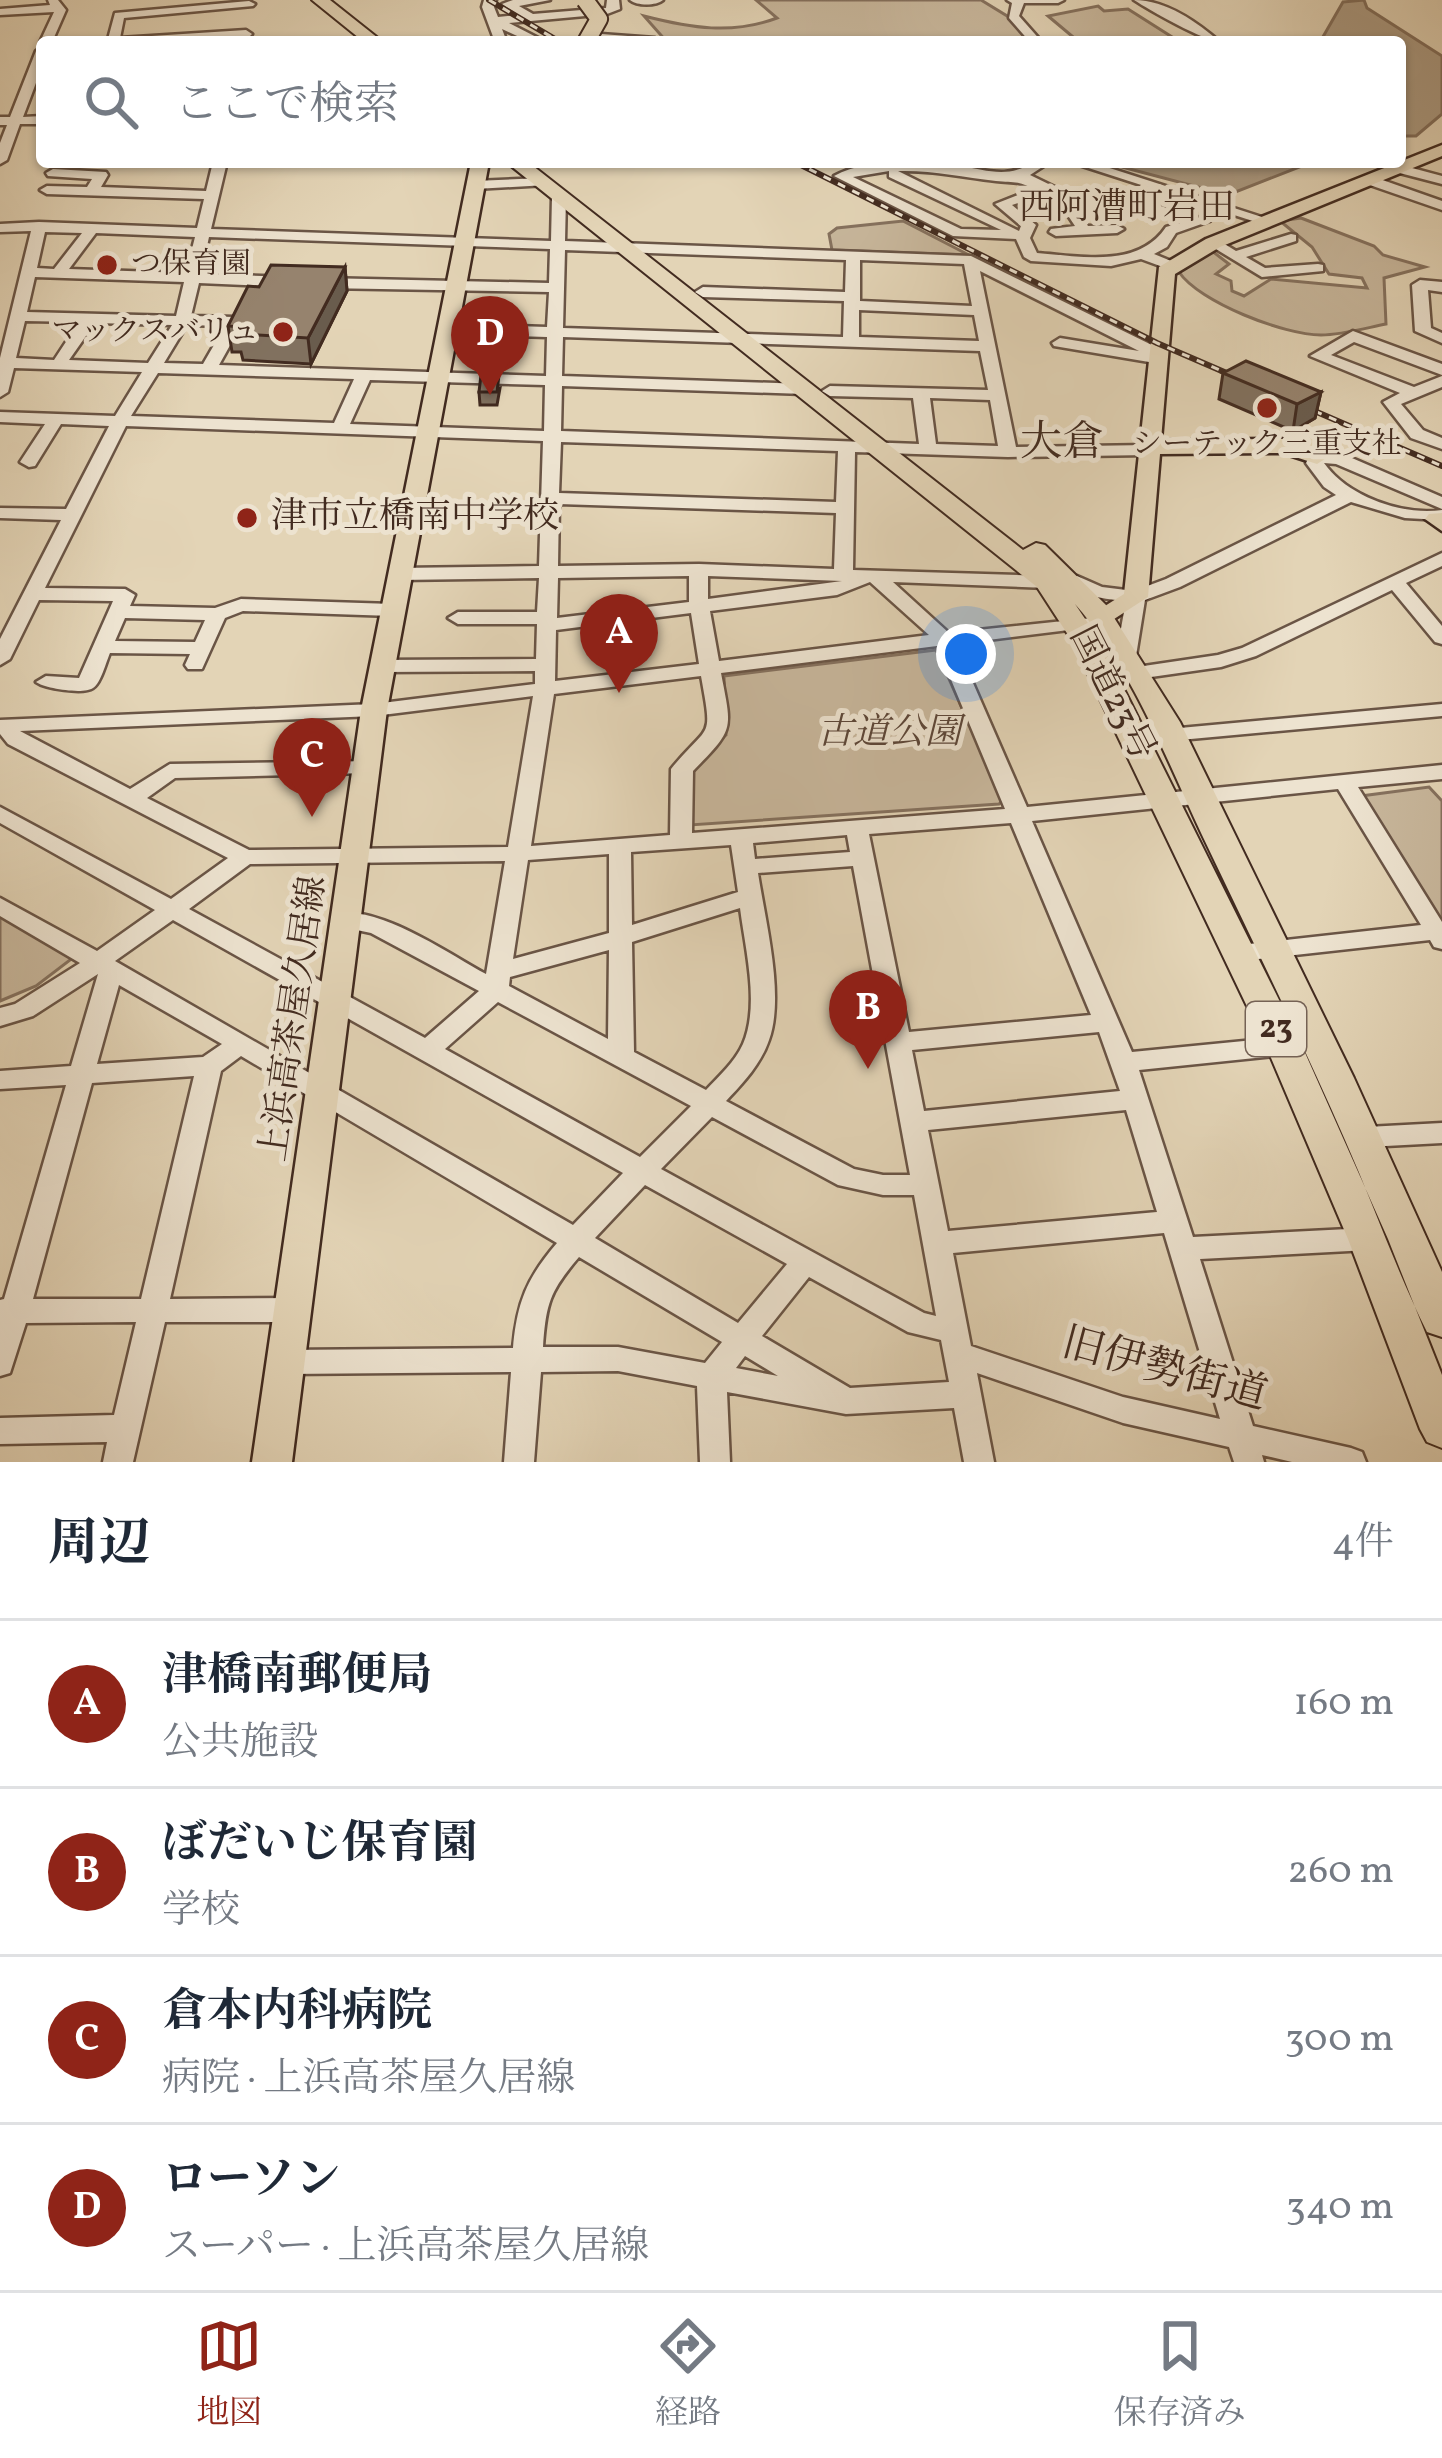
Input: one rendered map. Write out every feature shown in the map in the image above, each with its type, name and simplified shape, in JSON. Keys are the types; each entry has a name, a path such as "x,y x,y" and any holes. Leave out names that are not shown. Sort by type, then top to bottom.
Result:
{"highway":[{"path":"302,0 349,36"},
{"path":"320,0 367,36"},
{"name":"国道23号","path":"546,180 1077,582 1089,620 1258,951 1366,1137 1442,1320"},
{"name":"国道23号","path":"546,180 637,249 704,292 804,389 903,448 1089,620 1132,664 1169,735 1183,798"},
{"name":"国道23号","path":"1258,951 1285,1046 1442,1429"}],"main road":[{"path":"586,12 599,19 596,36"},
{"path":"1406,164 1442,150"},
{"path":"1089,620 1136,597 1163,277 1171,266 1213,243 1397,168"},
{"name":"上浜高茶屋久居線","path":"272,1462 374,710 478,174"},
{"path":"1149,448 1286,446 1317,457"}],"street":[{"path":"490,0 499,36"},
{"path":"531,19 508,4 544,0"},
{"path":"636,0 657,0"},
{"path":"1031,36 1013,16 1016,2 1058,0"},
{"path":"1140,0 1205,36"},
{"path":"113,36 119,15 250,2 244,32 156,36"},
{"path":"0,12 55,4 47,36"},
{"path":"493,21 610,6 609,24 599,36"},
{"path":"562,24 586,12"},
{"path":"1151,21 1181,19"},
{"path":"493,21 527,36"},
{"path":"1,156 7,121 36,63"},
{"path":"0,392 54,168"},
{"path":"60,168 101,175 91,192"},
{"path":"2,648 120,421 182,321 218,168"},
{"path":"994,182 952,168 882,168 841,176 958,233 1023,236"},
{"path":"882,168 1023,236"},
{"path":"906,208 1023,177 1035,168"},
{"path":"1096,168 1267,221"},
{"path":"1397,168 1442,180"},
{"path":"478,174 546,180 555,247 545,677 497,980"},
{"path":"1023,177 1062,196 1084,230"},
{"path":"1369,180 1442,206"},
{"path":"1040,187 1002,204 1027,222 1023,236 1031,256 1046,261 1111,262 1142,254 1162,244 1171,230 1203,220 1134,202 1069,206"},
{"path":"47,190 211,195"},
{"path":"0,228 971,260 1156,356"},
{"path":"58,273 92,229"},
{"path":"1056,232 1117,229"},
{"path":"1233,256 1292,238"},
{"path":"1213,243 1262,273 1318,268"},
{"path":"1142,254 1171,266"},
{"path":"851,342 853,255"},
{"path":"971,260 1007,452"},
{"path":"28,272 555,288"},
{"path":"1442,287 1420,285 1423,331 1442,337"},
{"path":"704,292 980,311"},
{"path":"19,316 235,322 208,370"},
{"path":"58,365 90,318"},
{"path":"446,329 987,346"},
{"path":"1413,392 1318,356 1353,336 1442,370"},
{"path":"1060,343 1156,356"},
{"path":"9,363 804,389"},
{"path":"340,428 364,374"},
{"path":"1442,381 1391,402 1417,434 1442,444"},
{"path":"830,391 996,395"},
{"path":"903,448 921,393"},
{"path":"0,417 1007,452 1149,448"},
{"path":"29,462 56,419"},
{"path":"843,574 847,445"},
{"path":"1317,457 1339,459 1441,515 1350,495 1333,485 1315,464 1317,457"},
{"path":"1077,582 1097,592 1136,597 1350,495"},
{"path":"552,498 843,508"},
{"path":"0,513 69,515"},
{"path":"1136,597 1132,664 1221,661 1442,559"},
{"path":"399,574 699,570 1047,582"},
{"path":"681,842 679,778 690,757 716,735 719,723 699,570"},
{"path":"458,619 548,622 837,589 875,576"},
{"path":"875,576 944,639 1124,1062 1244,1449"},
{"path":"1394,581 1442,638"},
{"path":"31,594 125,595 86,683 46,682"},
{"path":"119,612 217,614 241,605 392,610"},
{"path":"103,647 198,656 217,614"},
{"path":"382,666 545,677 709,669 1089,620"},
{"path":"2,726 374,710 545,677"},
{"path":"1169,735 1442,710"},
{"path":"2,726 15,739 245,857 516,854 1018,815 1343,782 1439,778"},
{"path":"131,799 170,771 367,766"},
{"path":"1258,951 1440,935 1343,782"},
{"name":"旧伊勢街道","path":"0,814 918,1324 1123,1410 1244,1449 1351,1462"},
{"path":"857,828 980,1462"},
{"path":"519,1462 533,1299 576,1241 750,1058 760,1031 741,837"},
{"path":"620,846 621,1056"},
{"path":"0,1018 104,966 171,908 245,857"},
{"path":"745,867 863,858"},
{"path":"429,1049 497,980 748,897"},
{"path":"0,906 846,1401"},
{"path":"346,920 377,926 497,980 621,1056 848,1178 883,1185 926,1185"},
{"path":"0,1364 7,1311 81,1074 104,966"},
{"path":"898,1042 1107,1022"},
{"path":"0,1080 209,1066 240,1044"},
{"path":"1124,1062 1285,1046"},
{"path":"118,1462 209,1066"},
{"path":"914,1121 1137,1099"},
{"path":"1366,1137 1442,1133"},
{"path":"939,1243 1178,1235 1368,1239"},
{"path":"715,1462 711,1377 806,1261"},
{"path":"7,1311 295,1310"},
{"path":"287,1362 618,1359 846,1401 967,1394"},
{"path":"0,1431 126,1428"}],"green space":[{"path":"756,0 981,0 1012,19 1026,36 662,36 644,16 711,28 744,27 777,18"},
{"path":"1098,6 1104,11 1128,9 1171,36 1072,36 1048,16"},
{"path":"1301,218 1374,246 1383,255 1425,267 1384,278 1386,324 1346,333 1305,334 1223,305 1179,272 1212,251 1229,264 1216,274 1231,281 1232,291 1244,296 1271,279 1367,288 1362,278 1329,274 1312,247 1280,221"},
{"path":"903,221 969,255 832,250 829,234 837,228"},
{"name":"古道公園","path":"936,650 1003,800 999,804 690,825 693,774 726,735 724,676"},
{"path":"1429,787 1442,801 1442,923 1361,796"},
{"path":"0,915 74,957 36,986 0,1001"}],"shaded area":[{"path":"1364,0 1367,8 1442,56 1442,114 1416,136 1406,136 1406,36 1323,36 1343,2"},
{"path":"1126,168 1297,168 1228,195"}],"building":[{"path":"271,265 345,267 308,338 239,334 243,327 228,326 248,286 259,287"},
{"path":"1246,361 1321,392 1297,404 1223,373"},
{"path":"481,375 499,375 497,392 479,392"}],"railway":[{"path":"489,0 550,36"},
{"path":"807,168 1157,343 1442,466"}],"place":[{"name":"つ保育園","path":"107,265"},
{"name":"マックスバリュ","path":"283,332"},
{"name":"ローソン","path":"490,395"},
{"name":"シーテック三重支社","path":"1267,408"},
{"name":"津市立橋南中学校","path":"247,518"},
{"name":"津橋南郵便局","path":"619,693"},
{"name":"倉本内科病院","path":"312,817"},
{"name":"ぼだいじ保育園","path":"868,1069"}],"district":[{"name":"西阿漕町岩田","path":"1127,209"},
{"name":"大倉","path":"1062,444"}]}
